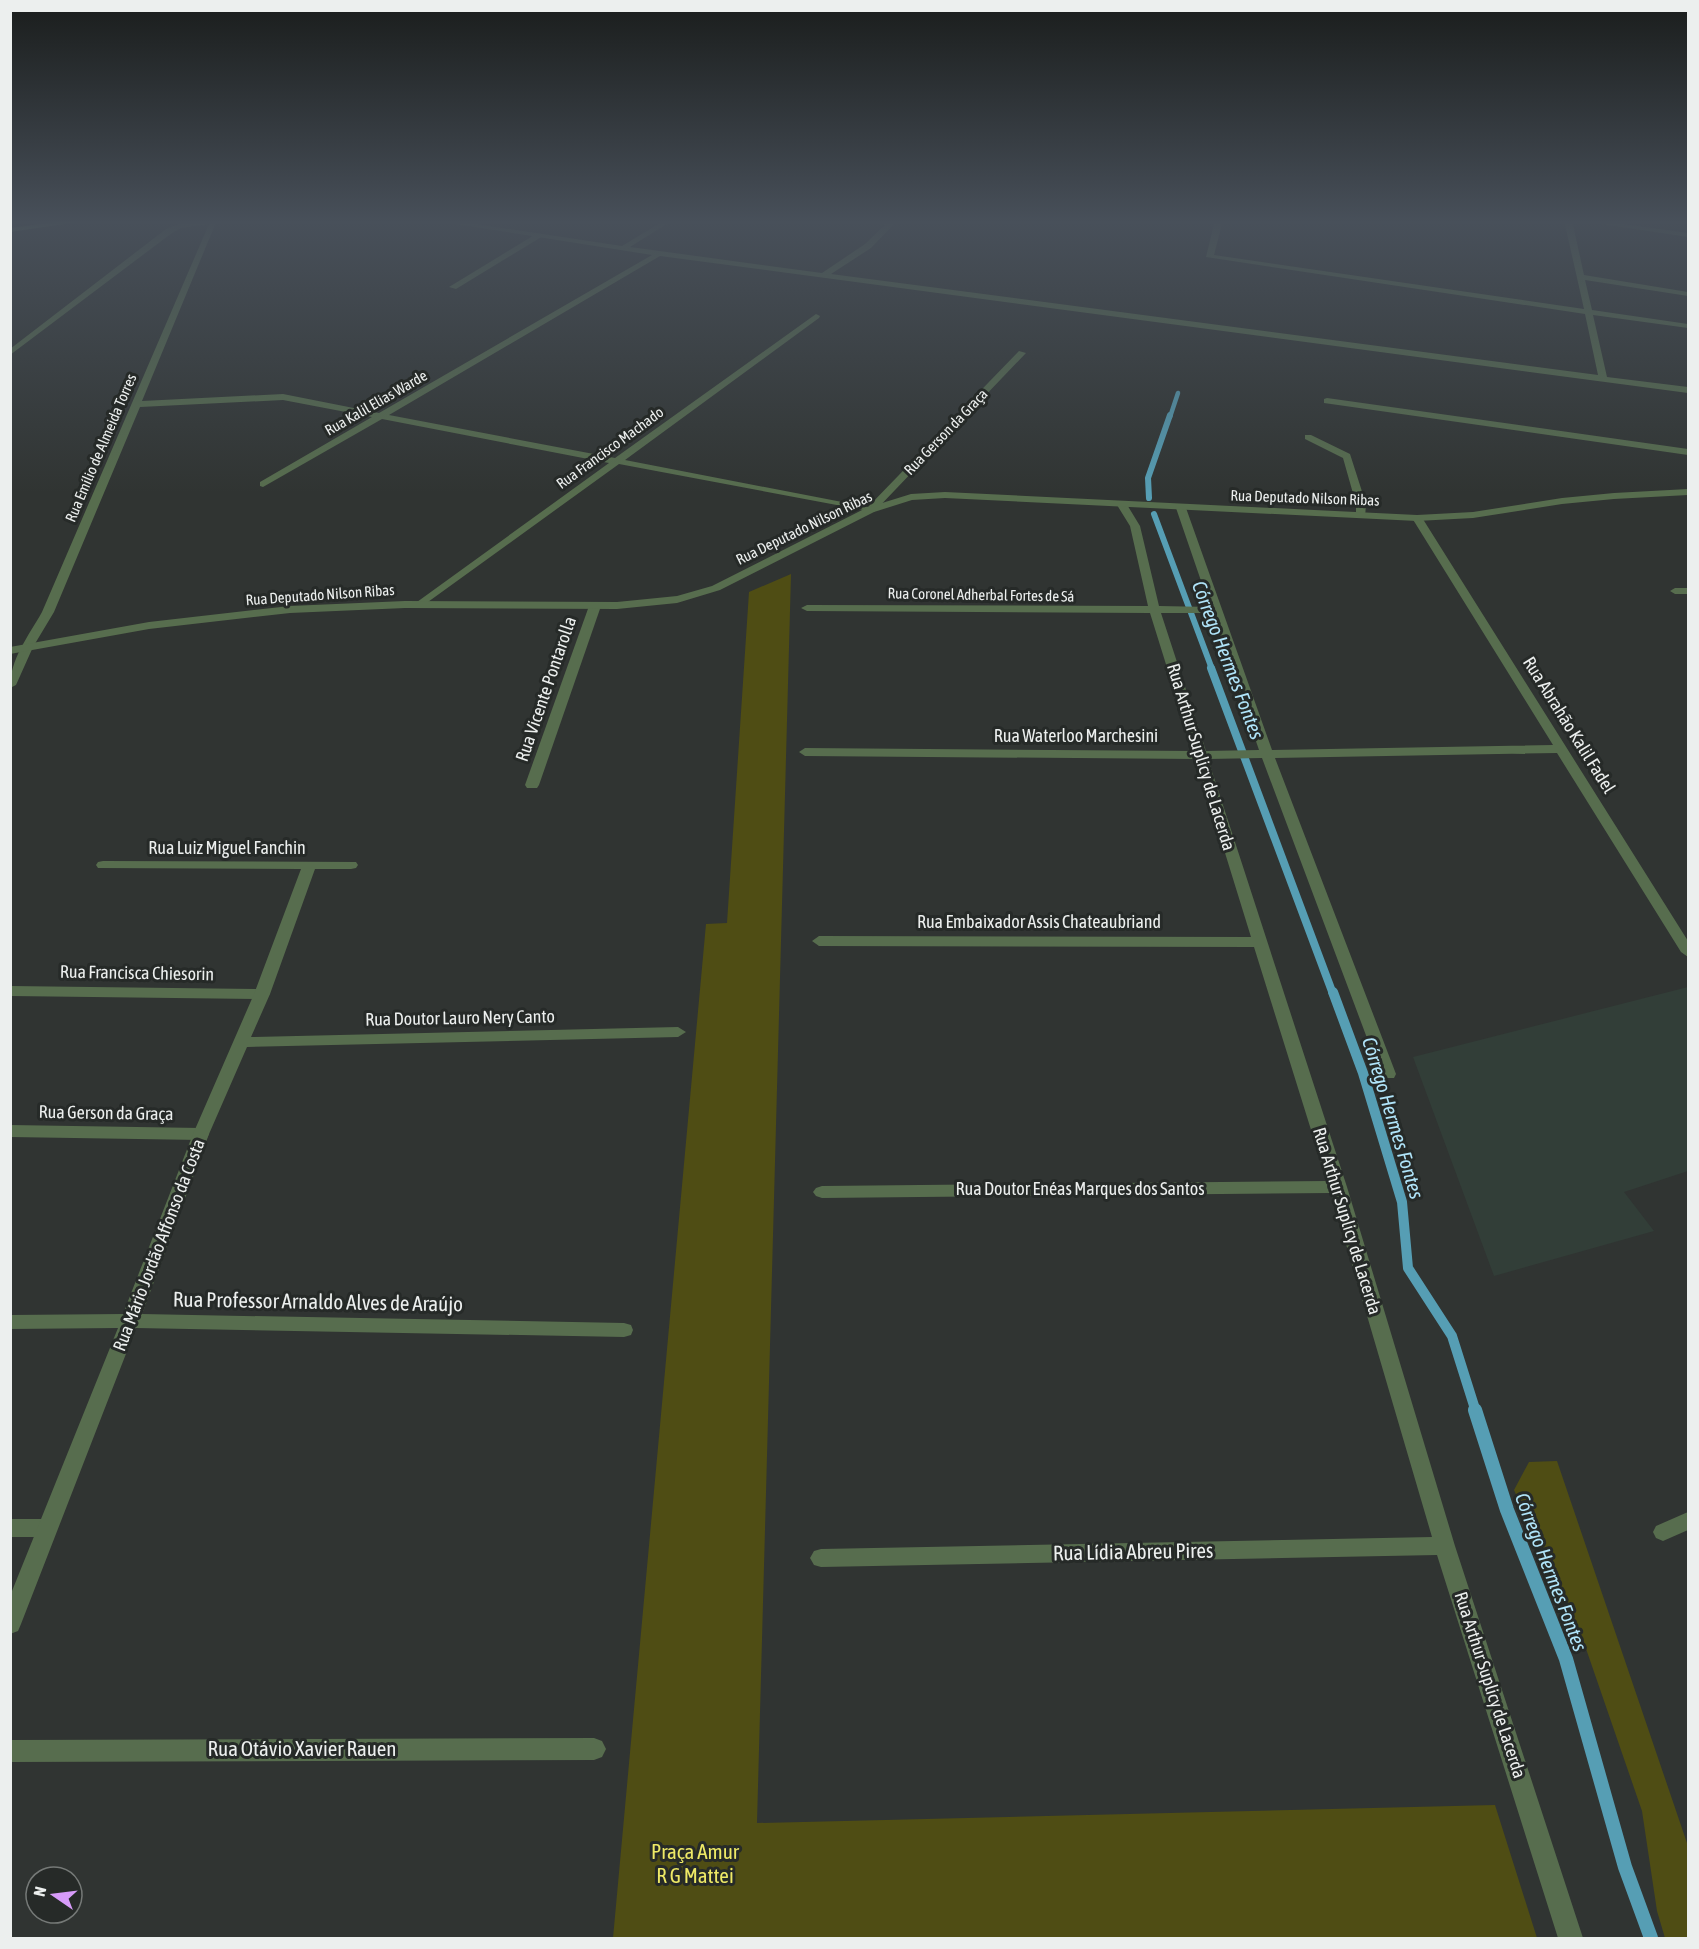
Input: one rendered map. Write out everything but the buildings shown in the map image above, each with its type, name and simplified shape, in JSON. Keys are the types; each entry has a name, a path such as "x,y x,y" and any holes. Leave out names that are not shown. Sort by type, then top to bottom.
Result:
{"street":[{"path":"10,353 65,311"},
{"name":"Rua Emílio de Almeida Torres","path":"10,685 27,647 48,612 176,311"},
{"name":"Rua Kalil Elias Warde","path":"263,484 561,311"},
{"path":"1090,311 1689,390"},
{"path":"1582,311 1689,326"},
{"path":"1589,312 1603,378"},
{"name":"Rua Francisco Machado","path":"421,604 816,316"},
{"name":"Rua Gerson da Graça","path":"870,510 1022,353"},
{"path":"136,404 273,396 870,510"},
{"path":"1327,400 1689,452"},
{"path":"1308,437 1347,456 1361,516"},
{"name":"Rua Deputado Nilson Ribas","path":"10,651 126,630 258,612 421,604 594,606 645,604 697,596 870,510 911,497 945,495 1417,518 1473,515 1603,497 1689,492"},
{"name":"Rua Arthur Suplicy de Lacerda","path":"1122,505 1135,526 1155,611 1258,942 1338,1187 1445,1545 1571,1938"},
{"path":"1181,508 1267,754 1388,1074"},
{"name":"Rua Abrahão Kalil Fadel","path":"1417,518 1689,952"},
{"path":"1675,591 1689,591"},
{"name":"Rua Vicente Pontarolla","path":"532,785 594,606"},
{"name":"Rua Coronel Adherbal Fortes de Sá","path":"807,608 1218,610"},
{"name":"Rua Waterloo Marchesini","path":"805,752 1200,755 1563,749"},
{"name":"Rua Luiz Miguel Fanchin","path":"103,866 309,867 351,865"},
{"name":"Rua Mário Jordão Affonso da Costa","path":"10,1624 201,1134 262,994 309,867"},
{"name":"Rua Embaixador Assis Chateaubriand","path":"819,941 1258,942"},
{"name":"Rua Francisca Chiesorin","path":"10,991 262,994"},
{"name":"Rua Doutor Lauro Nery Canto","path":"242,1042 678,1032"},
{"name":"Rua Gerson da Graça","path":"10,1131 201,1134"},
{"name":"Rua Doutor Enéas Marques dos Santos","path":"822,1192 1338,1187"},
{"name":"Rua Professor Arnaldo Alves de Araújo","path":"10,1322 130,1321 624,1330"},
{"path":"1663,1532 1689,1521"},
{"path":"10,1528 47,1528"},
{"name":"Rua Lídia Abreu Pires","path":"820,1558 1445,1545"},
{"name":"Rua Otávio Xavier Rauen","path":"10,1751 594,1749"}],"shaded area":[{"path":"1688,987 1688,1171 1624,1192 1654,1231 1494,1276 1413,1057"}],"green space":[{"name":"Praça Amur R G Mattei","path":"791,574 757,1823 1495,1805 1537,1938 613,1938 706,924 727,923 749,592"},
{"path":"1557,1461 1688,1846 1688,1938 1665,1938 1657,1911 1642,1811 1583,1640 1514,1490 1529,1462"}],"waterway":[{"path":"1170,417 1178,393"},
{"path":"1149,498 1148,478 1170,415"},
{"name":"Córrego Hermes Fontes","path":"1154,514 1212,669"},
{"name":"Córrego Hermes Fontes","path":"1211,668 1333,994"},
{"name":"Córrego Hermes Fontes","path":"1333,992 1363,1073 1402,1202 1408,1268 1452,1336 1476,1412"},
{"name":"Córrego Hermes Fontes","path":"1475,1410 1507,1510 1566,1659 1625,1867 1651,1938"}]}
